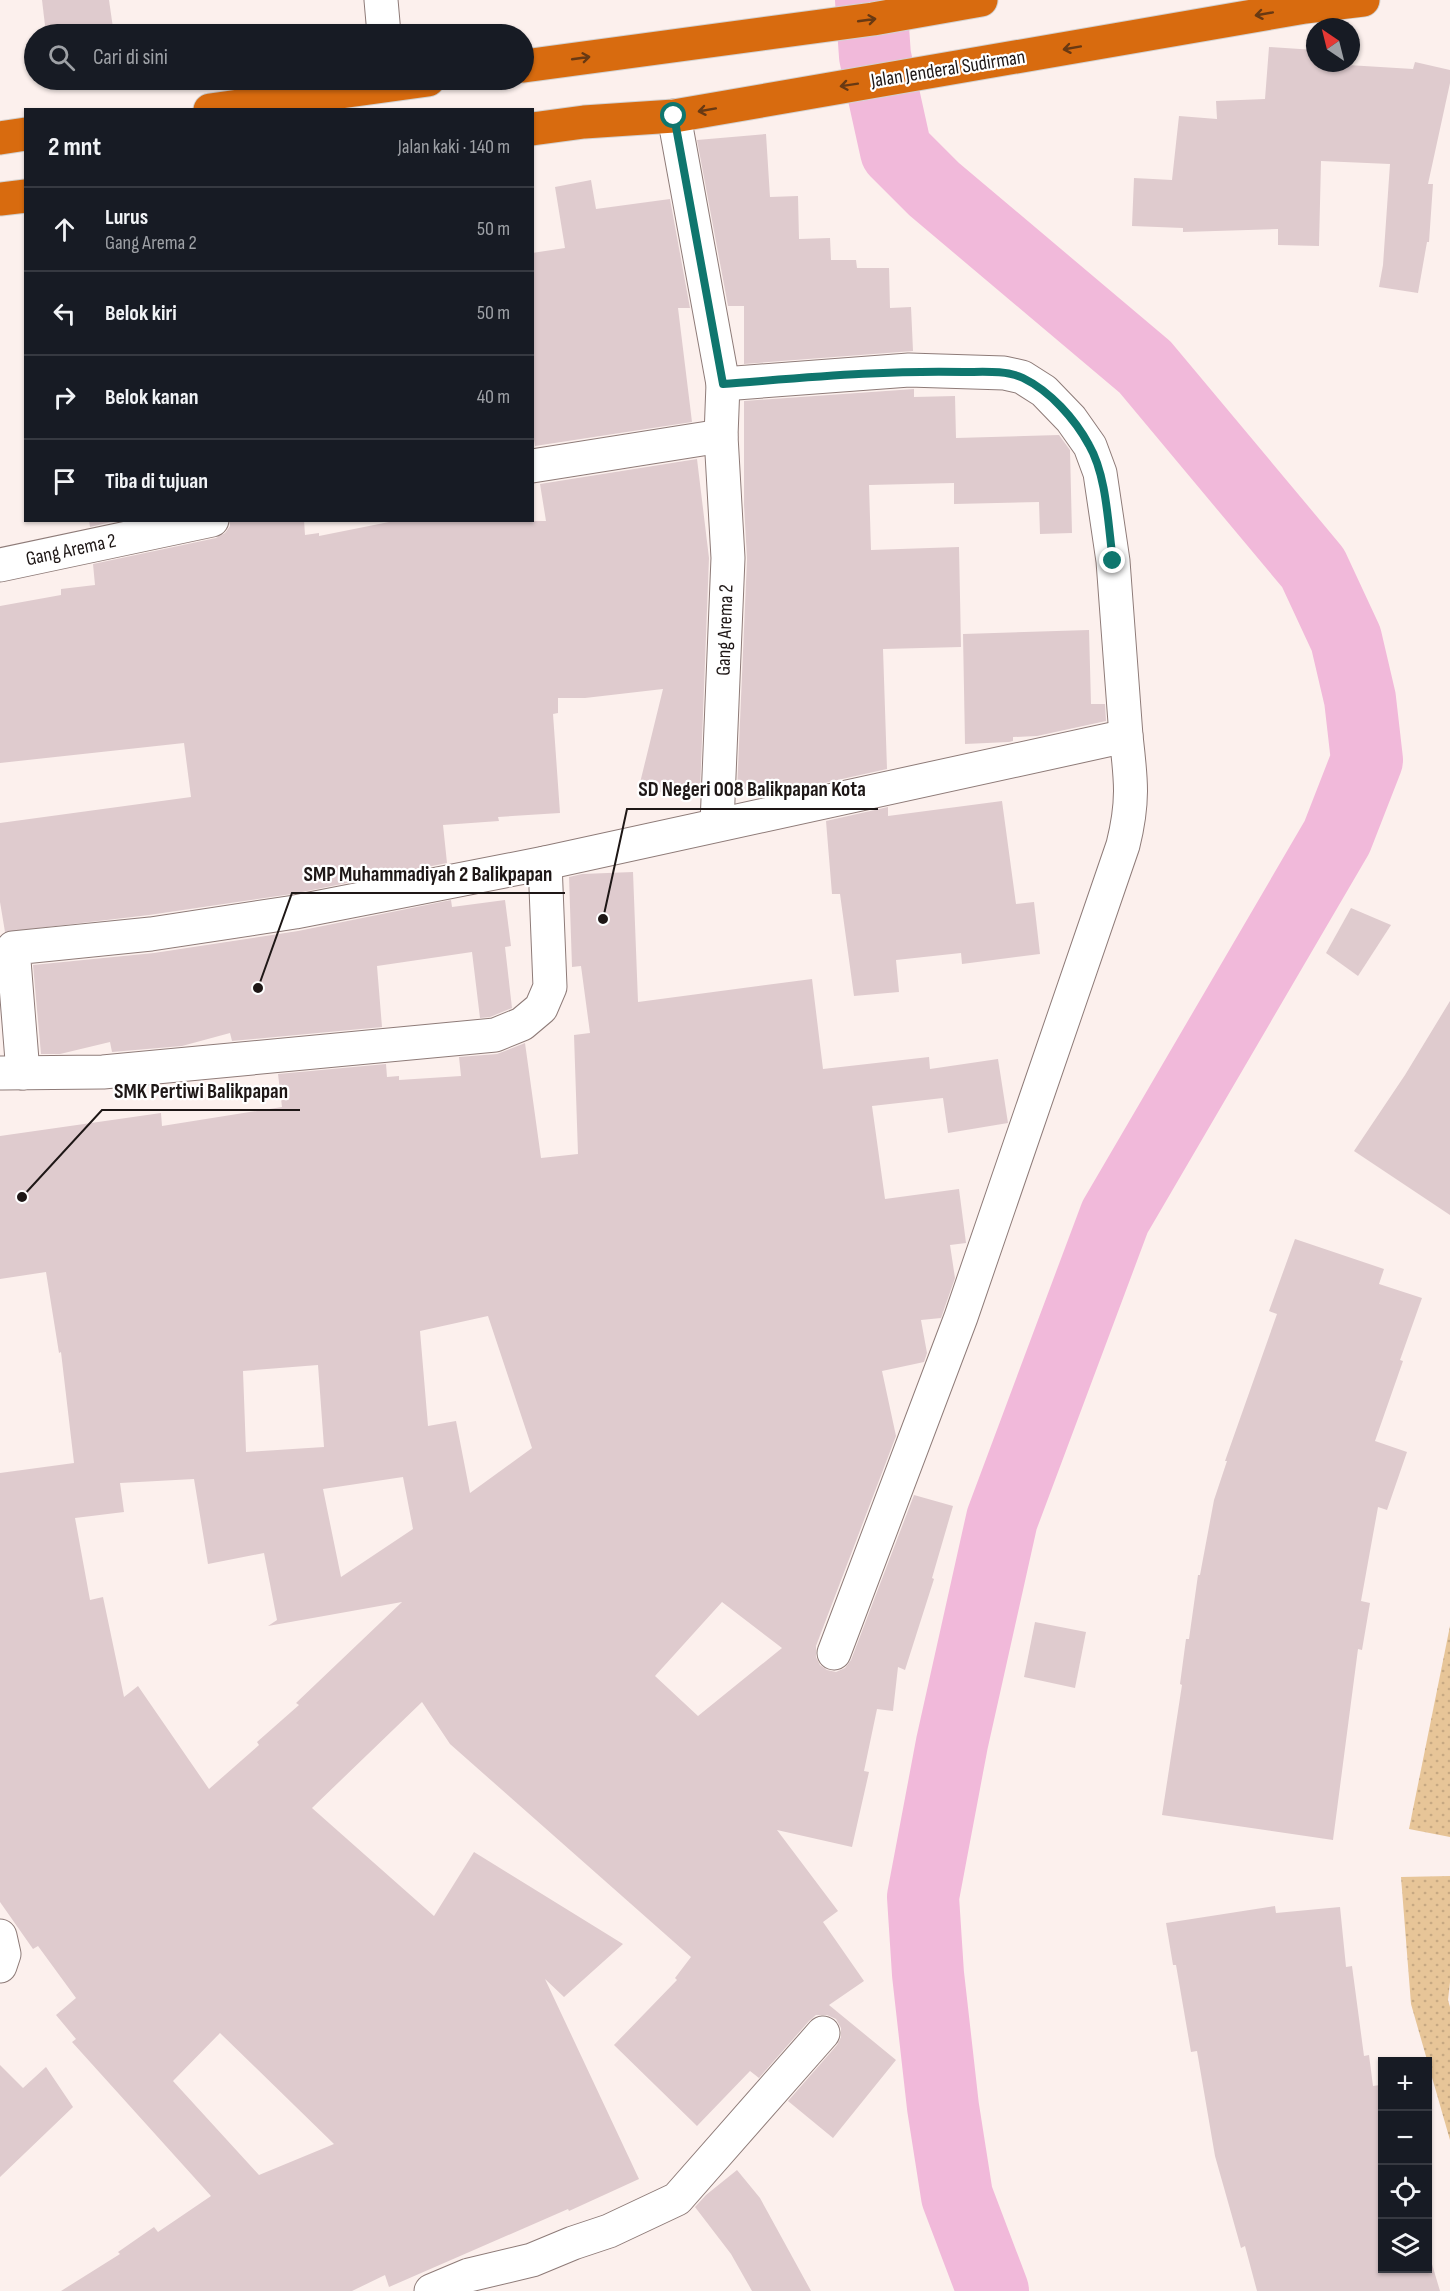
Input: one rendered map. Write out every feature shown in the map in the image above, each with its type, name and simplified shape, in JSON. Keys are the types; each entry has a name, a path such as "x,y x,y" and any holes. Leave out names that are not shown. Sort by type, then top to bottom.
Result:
{"highway":[{"path":"534,65 873,19 981,0"},
{"name":"Jalan Jenderal Sudirman","path":"534,129 584,122 674,116 1293,9 1363,0"},
{"path":"223,108 338,90"},
{"path":"0,138 24,134"},
{"path":"0,199 24,196"}],"street":[{"path":"381,0 383,24"},
{"name":"Gang Arema 2","path":"674,116 723,384 721,436 728,558 717,824"},
{"path":"723,384 909,370 1004,373 1022,377 1044,391 1071,419 1090,446 1100,472 1113,561 1126,736 1132,785 1131,814 1123,845 962,1317 834,1653"},
{"path":"534,466 721,436"},
{"name":"Gang Arema 2","path":"0,565 203,522"},
{"path":"545,863 550,987 541,1008 522,1024 510,1030 495,1035 103,1072 12,1073 13,948 151,934 295,912 545,863 1126,736"},
{"path":"0,1936 4,1954 0,1966"},
{"path":"431,2291 469,2276 532,2260 609,2231 677,2199 823,2032"}],"shaded area":[{"path":"1450,1626 1450,1837 1409,1829"},
{"path":"1450,1876 1448,2000 1450,2007 1450,2140 1432,2077 1432,2057 1426,2057 1411,2004 1401,1877"}],"building":[{"path":"42,0 109,0 112,24 45,24"},
{"path":"1269,47 1306,49 1306,72 1360,72 1360,66 1413,69 1415,62 1450,70 1450,83 1428,184 1433,184 1429,242 1427,242 1418,293 1379,287 1383,265 1390,164 1321,161 1319,246 1278,245 1278,229 1183,232 1183,228 1132,226 1134,178 1172,180 1179,116 1217,119 1216,101 1265,99"},
{"path":"766,134 770,197 798,196 799,239 830,238 831,260 856,260 857,268 889,268 890,308 911,307 913,351 744,364 744,306 728,306 697,140"},
{"path":"591,180 596,209 670,199 690,308 678,308 692,422 535,446 534,253 565,248 555,187"},
{"path":"914,389 914,397 955,396 956,438 1059,435 1070,450 1072,533 1040,534 1039,502 954,504 954,483 869,485 871,550 959,547 961,647 883,649 887,769 793,790 737,791 747,559 744,505 744,401"},
{"path":"697,459 709,558 700,792 686,792 685,798 639,787 663,689 585,698 558,698 558,713 553,714 560,813 498,817 499,821 443,825 447,863 292,894 149,915 5,932 0,902 0,823 191,797 184,743 0,763 0,606 61,595 61,589 95,585 93,564 216,538 225,533 230,522 304,522 305,535 319,533 319,536 389,522 546,521 540,484"},
{"path":"89,522 111,522 90,527"},
{"path":"1089,630 1091,704 1105,704 1106,721 1037,736 1013,737 1013,741 1009,742 965,744 963,634"},
{"path":"1002,801 1016,904 1034,902 1040,954 962,964 961,953 896,960 899,992 854,996 840,894 832,894 826,821 888,807 888,816"},
{"path":"633,872 638,1002 812,979 823,1069 929,1057 930,1069 998,1059 1008,1123 948,1133 943,1098 872,1106 885,1199 959,1189 966,1243 950,1245 955,1278 941,1318 921,1320 927,1353 924,1362 882,1371 896,1436 816,1646 816,1657 820,1665 836,1672 845,1668 851,1660 914,1495 953,1506 932,1578 934,1579 905,1670 898,1667 893,1711 877,1709 864,1771 869,1772 852,1847 777,1830 838,1911 823,1922 864,1981 829,2005 896,2060 833,2138 788,2101 837,2045 841,2037 841,2028 836,2019 827,2015 816,2015 759,2078 750,2071 697,2126 614,2045 677,1980 675,1978 691,1957 450,1744 422,1702 312,1808 434,1916 474,1852 623,1944 564,1997 545,1979 639,2179 389,2287 385,2275 352,2291 61,2291 120,2254 118,2252 154,2227 158,2232 211,2196 72,2042 76,2039 56,2015 76,1998 38,1946 33,1949 0,1902 0,1473 74,1463 61,1352 59,1353 46,1272 0,1279 0,1136 161,1113 162,1126 282,1107 278,1074 386,1064 387,1077 399,1076 399,1080 461,1076 459,1057 497,1054 525,1043 541,1158 578,1154 574,1035 590,1033 581,966 572,967 569,877 582,874","holes":["488,1316 532,1448 470,1493 456,1421 428,1426 420,1331","318,1365 324,1447 246,1452 243,1371","403,1477 413,1529 341,1577 323,1489","194,1479 208,1564 264,1553 277,1620 268,1626 402,1602 296,1703 299,1705 257,1742 259,1745 209,1789 138,1686 124,1697 103,1597 90,1600 75,1518 124,1512 120,1483","722,1602 782,1648 698,1716 655,1676","220,2033 334,2144 259,2175 173,2081"]},
{"path":"451,900 452,907 505,900 511,946 505,947 512,1008 490,1017 480,1018 472,952 377,966 382,1027 232,1041 230,1033 182,1046 112,1052 110,1042 60,1054 41,1054 33,965 154,953 298,931"},
{"path":"1351,908 1391,925 1358,976 1326,953"},
{"path":"1450,1001 1450,1215 1354,1151 1405,1075"},
{"path":"1295,1239 1384,1269 1379,1284 1422,1298 1375,1441 1407,1452 1387,1510 1378,1507 1361,1601 1370,1603 1362,1650 1358,1649 1333,1840 1162,1815 1182,1685 1180,1684 1186,1639 1189,1639 1198,1575 1200,1575 1214,1500 1227,1461 1225,1461 1277,1314 1269,1311"},
{"path":"1035,1622 1086,1632 1075,1688 1024,1677"},
{"path":"1275,1906 1276,1913 1340,1907 1346,1967 1352,1966 1364,2056 1369,2055 1373,2086 1378,2085 1378,2273 1432,2273 1432,2264 1440,2291 1257,2291 1245,2246 1241,2248 1215,2156 1197,2051 1191,2052 1176,1965 1173,1965 1166,1923"},
{"path":"0,2065 23,2088 46,2067 73,2107 0,2177"},
{"path":"737,2170 760,2198 811,2291 752,2291 731,2254 695,2207"}],"waterway":[{"path":"871,0 875,56 896,151 934,189 1145,367 1313,568 1346,639 1360,699 1367,760 1337,837 1115,1217 1002,1519 952,1743 923,1897 928,1974 943,2107 957,2196 993,2291"}],"place":[{"name":"SD Negeri 008 Balikpapan Kota","path":"603,919"},
{"name":"SMP Muhammadiyah 2 Balikpapan","path":"258,988"},
{"name":"SMK Pertiwi Balikpapan","path":"22,1197"}],"route":[{"path":"674,116 723,384 909,370 1004,373 1022,377 1044,391 1071,419 1090,446 1100,472 1113,561"}]}
